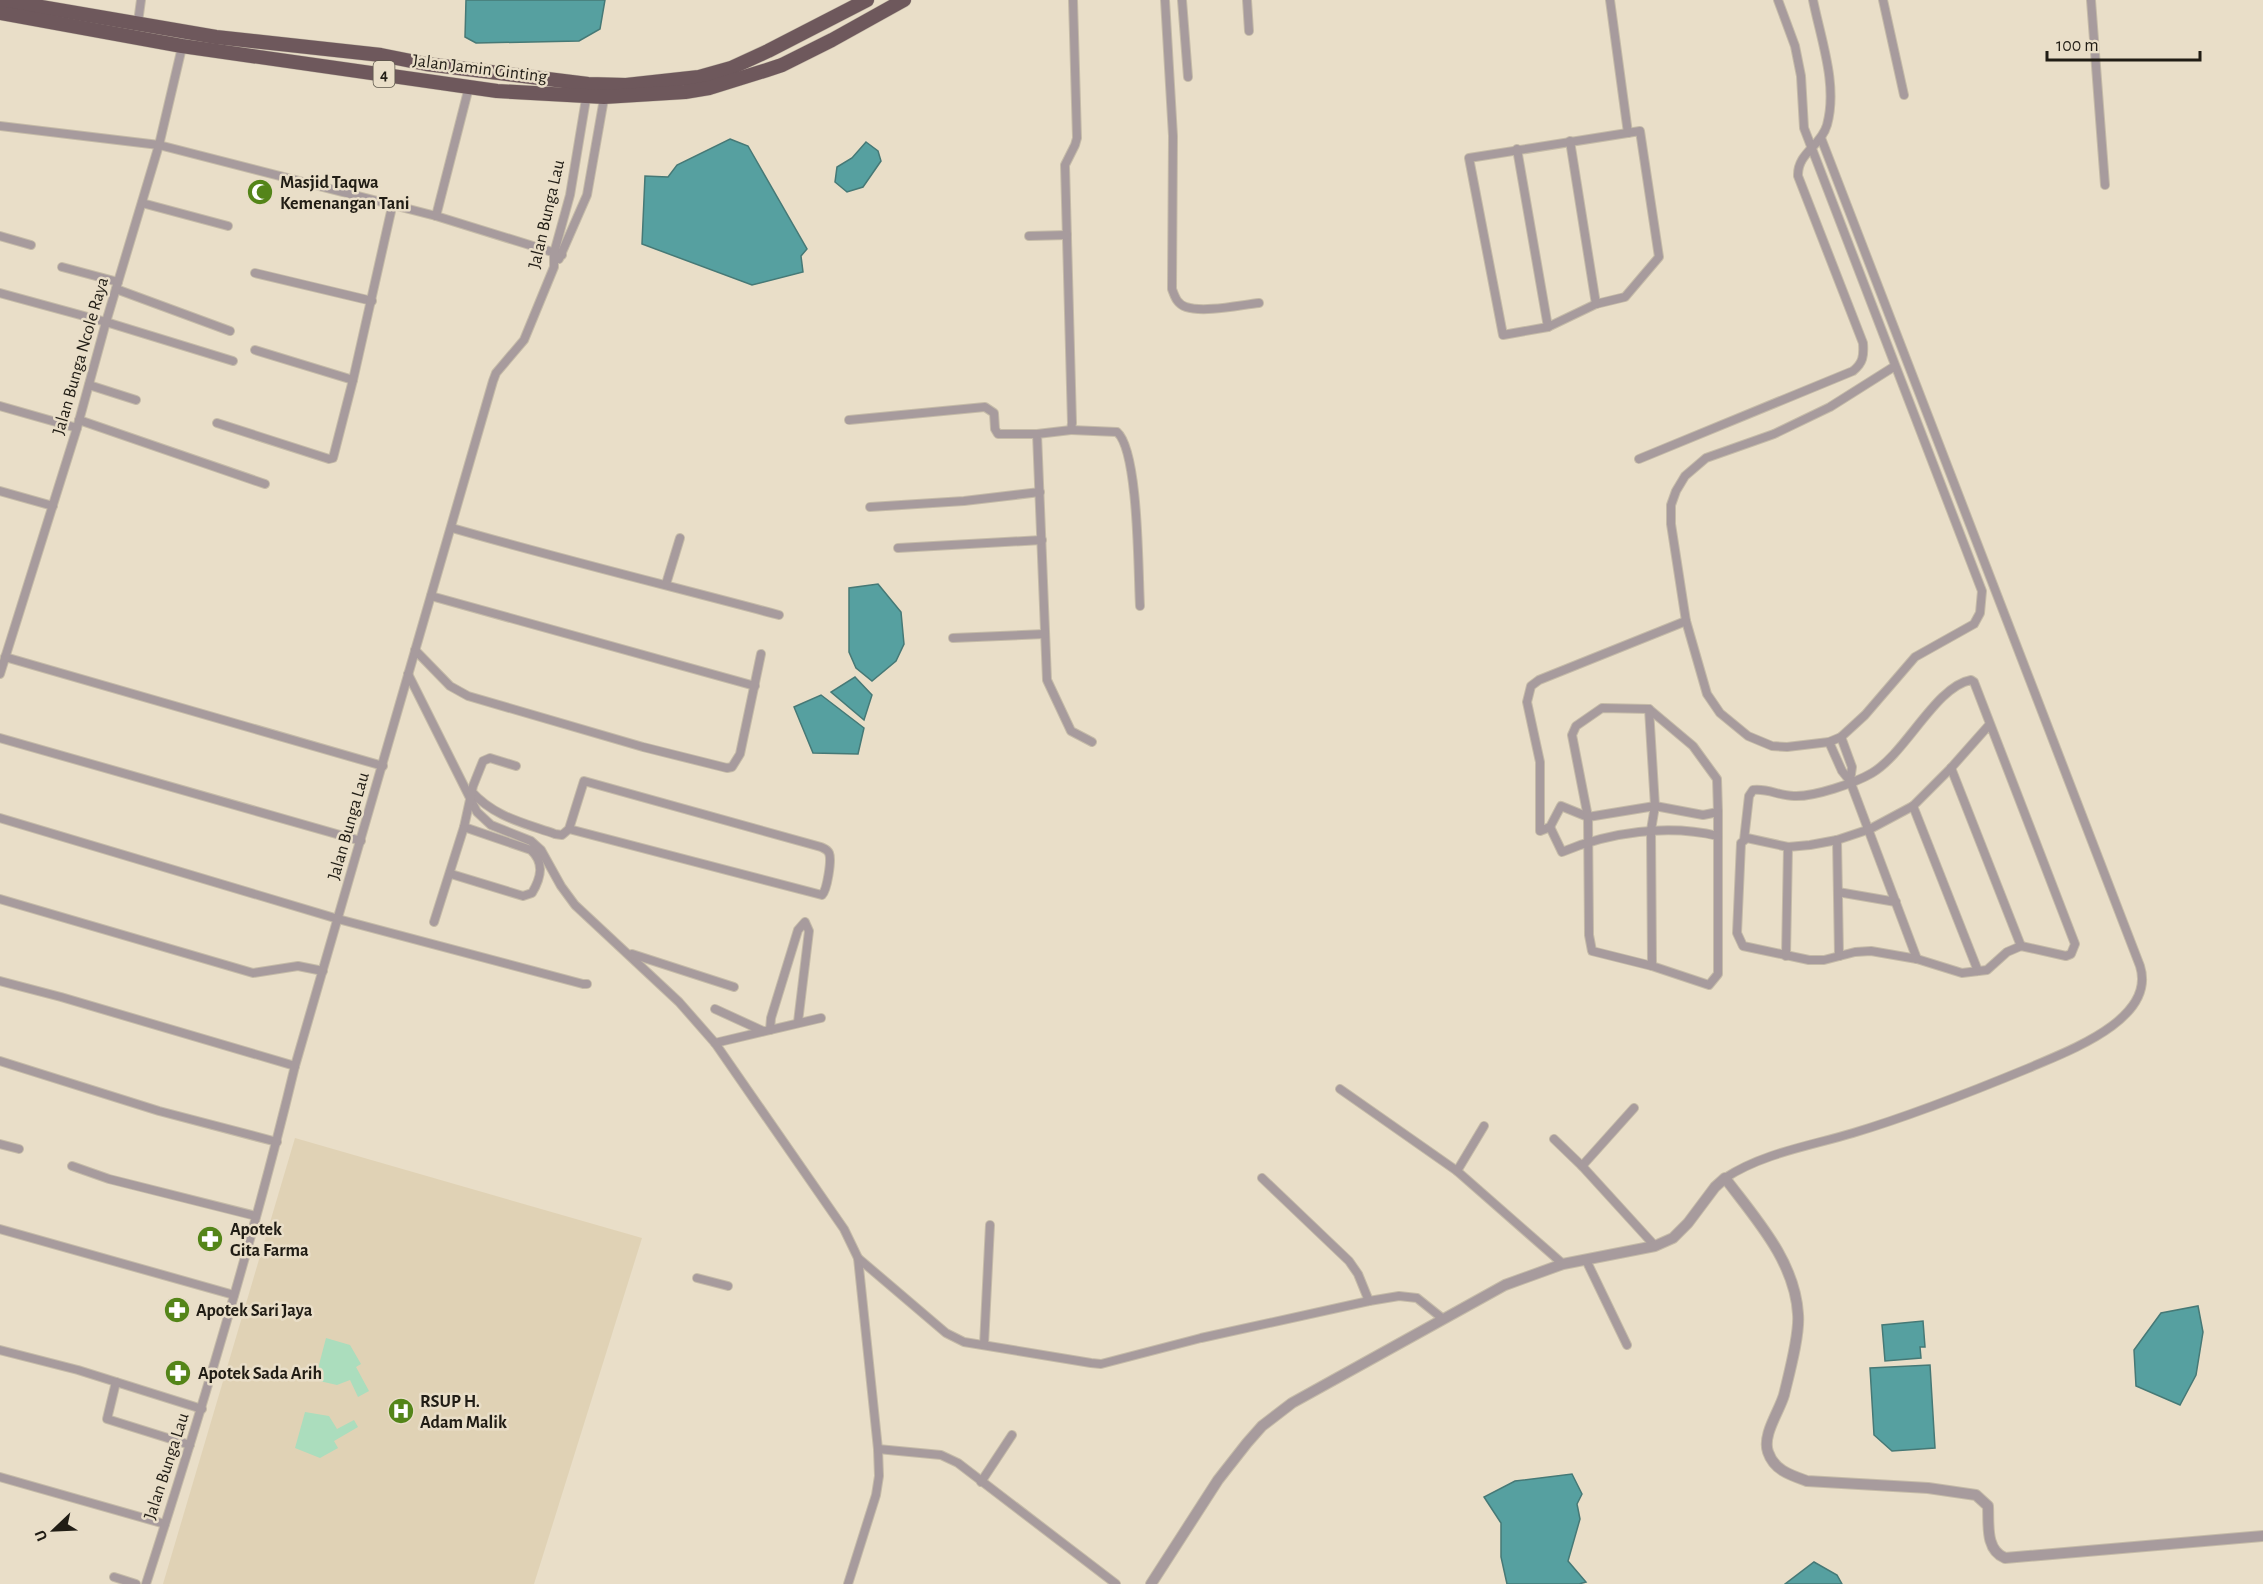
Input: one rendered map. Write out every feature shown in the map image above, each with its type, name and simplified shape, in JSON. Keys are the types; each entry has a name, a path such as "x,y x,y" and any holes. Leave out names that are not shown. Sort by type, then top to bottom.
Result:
{"highway":[{"name":"Jalan Jamin Ginting","path":"1,0 216,37 381,55 587,90"},
{"name":"Jalan Jamin Ginting","path":"0,13 182,46 498,91 685,92 709,88 782,65 904,0"},
{"name":"Jalan Jamin Ginting","path":"605,91 699,77 731,68 863,1"}],"street":[{"path":"138,22 141,0"},
{"path":"1071,430 1065,165 1076,146 1077,138 1073,0"},
{"path":"1166,0 1173,136 1172,289 1175,298 1187,307 1198,309 1259,303"},
{"path":"1182,0 1188,77"},
{"path":"1247,0 1249,31"},
{"path":"1610,0 1628,133"},
{"path":"1778,0 1795,46 1801,76 1804,128 1982,591 1982,604 1974,624 1915,657 1865,715 1841,737 1829,742 1787,747 1772,746 1748,736 1736,727 1720,713 1707,694 1686,621 1671,524 1671,505 1684,476 1706,458 1774,434 1830,407 1895,366"},
{"path":"1640,459 1852,371 1860,365 1864,355 1863,343 1798,176 1800,161 1821,138 1826,128 1831,102 1830,81 1813,0"},
{"path":"1883,0 1904,95"},
{"path":"2091,0 2105,185"},
{"name":"Jalan Bunga Ncole Raya","path":"0,674 78,424 159,146 185,30"},
{"path":"436,216 470,87"},
{"name":"Jalan Bunga Lau","path":"146,1584 202,1409 296,1066 493,381 496,373 524,340 558,254 587,90"},
{"path":"0,126 159,146 392,207 436,216 558,254 587,195 605,91"},
{"path":"1640,131 1659,258 1624,297 1596,304 1548,327 1503,335 1469,158 1570,141 1640,131"},
{"path":"1151,1584 1218,1480 1262,1426 1292,1403 1505,1285 1563,1264 1655,1246 1673,1238 1681,1231 1714,1187 1739,1169 1764,1158 1938,1106 2082,1045 2108,1029 2124,1016 2135,1002 2142,985 2143,974 1821,138"},
{"path":"1570,141 1596,304"},
{"path":"1517,149 1548,327"},
{"path":"142,203 228,226"},
{"path":"217,423 329,459 333,458 372,301 392,207"},
{"path":"1029,236 1067,235"},
{"path":"0,236 31,245"},
{"path":"62,267 117,285 230,331"},
{"path":"255,273 372,301"},
{"path":"0,294 106,322 232,361"},
{"path":"255,350 353,380"},
{"path":"88,385 136,400"},
{"path":"0,406 78,424 265,484"},
{"path":"849,420 985,407 994,413 995,429 998,434 1037,434 1071,430 1117,432 1124,439 1134,494 1140,606"},
{"path":"1037,434 1047,680 1071,731 1092,742"},
{"path":"0,491 53,506"},
{"path":"870,507 964,501 1040,492"},
{"path":"452,528 590,567 666,584 779,615"},
{"path":"666,584 680,538"},
{"path":"898,548 1042,540"},
{"path":"431,596 756,686"},
{"path":"1686,621 1539,680 1531,686 1527,702 1540,762 1540,831 1550,826 1561,806 1588,816 1655,806 1703,815 1719,812"},
{"path":"952,638 1045,634"},
{"path":"415,650 450,686 468,696 643,747 727,768 735,764 740,754 761,654"},
{"path":"5,657 383,766"},
{"path":"408,674 477,812 491,825 531,841 542,850 561,886 575,905 679,1002 715,1043 844,1229 858,1258 879,1476 876,1495 848,1584"},
{"path":"1968,680 1974,682 1990,724 2075,944 2074,950 2066,956 2021,946 2007,952 1987,970 1962,973 1917,959 1871,951 1824,960 1809,960 1743,946 1737,933 1741,843 1744,840 1749,796 1754,790 1763,789 1791,796 1804,796 1872,773 1889,760 1951,689 1968,680"},
{"path":"1602,708 1649,709 1692,746 1717,779 1719,812 1718,974 1709,985 1652,966 1592,951 1589,935 1588,816 1572,735 1576,726 1602,708"},
{"path":"1649,709 1655,806 1652,830 1652,966"},
{"path":"1744,840 1748,838 1788,847 1837,840 1869,829 1913,806 1990,724"},
{"path":"1841,737 1852,767 1850,781"},
{"path":"0,738 361,842"},
{"path":"1829,742 1842,771 1850,781 1917,959"},
{"path":"434,922 451,874 471,796 483,761 487,758 516,766"},
{"path":"1951,768 2021,946"},
{"path":"471,796 488,809 503,816 562,835 569,829 584,781 821,847 827,850 830,856 826,891 822,896 569,829"},
{"path":"1913,806 1978,971"},
{"path":"0,818 338,919 588,984"},
{"path":"1550,826 1562,852 1587,841 1652,830 1708,834 1718,837"},
{"path":"451,874 526,896 534,890 539,876 541,867 531,850 464,827"},
{"path":"1837,840 1839,956"},
{"path":"1786,956 1788,847"},
{"path":"1838,892 1896,902"},
{"path":"0,899 253,973 298,966 323,971"},
{"path":"767,1030 798,930 805,922 809,931 798,1022"},
{"path":"629,953 734,987"},
{"path":"0,981 296,1066"},
{"path":"715,1008 767,1030"},
{"path":"715,1043 821,1018"},
{"path":"0,1062 159,1111 277,1142"},
{"path":"1340,1089 1456,1171 1563,1264"},
{"path":"1582,1166 1634,1108"},
{"path":"1456,1171 1484,1126"},
{"path":"1554,1139 1582,1166 1655,1246"},
{"path":"0,1144 19,1149"},
{"path":"72,1166 109,1179 256,1216"},
{"path":"1262,1178 1349,1261 1358,1274 1369,1300"},
{"path":"1725,1178 1754,1216 1787,1266 1792,1280 1799,1315 1783,1397 1768,1436 1767,1451 1777,1467 1789,1475 1807,1481 1928,1488 1976,1495 1988,1506 1991,1545 1997,1555 2005,1558 2263,1536"},
{"path":"984,1345 990,1225"},
{"path":"0,1229 234,1295"},
{"path":"858,1258 946,1334 964,1342 1101,1364 1201,1338 1369,1300 1411,1296 1425,1303 1443,1318"},
{"path":"1586,1260 1627,1345"},
{"path":"697,1278 728,1286"},
{"path":"0,1350 116,1382 202,1409"},
{"path":"116,1382 107,1419 190,1445"},
{"path":"981,1482 1012,1435"},
{"path":"878,1449 941,1455 958,1463 1116,1584"},
{"path":"0,1478 165,1524"},
{"path":"114,1577 136,1584"}],"shaded area":[{"name":"RSUP H. Adam Malik","path":"295,1138 642,1238 534,1584 163,1584"}],"green space":[{"path":"326,1338 350,1345 361,1364 356,1367 369,1391 358,1397 350,1380 337,1385 315,1380"},
{"path":"305,1412 329,1416 337,1429 354,1420 358,1427 334,1441 338,1448 320,1458 295,1448"}],"water":[{"path":"466,0 605,0 600,29 579,41 476,43 465,37"},
{"path":"730,139 748,146 807,249 801,256 803,272 752,285 642,244 645,176 668,177 677,165"},
{"path":"866,142 878,151 881,161 863,187 847,192 835,182 837,167 852,158"},
{"path":"878,584 901,612 904,644 896,661 872,681 856,668 849,652 849,588"},
{"path":"855,677 872,695 864,720 831,692"},
{"path":"821,695 864,728 858,754 813,753 794,707"},
{"path":"2198,1306 2203,1332 2196,1375 2180,1405 2136,1386 2134,1350 2161,1313"},
{"path":"1923,1321 1925,1347 1920,1347 1921,1358 1885,1361 1882,1325"},
{"path":"1930,1365 1935,1448 1892,1451 1874,1435 1870,1368"},
{"path":"1572,1474 1582,1494 1577,1504 1580,1519 1568,1561 1586,1582 1579,1584 1507,1584 1501,1557 1501,1523 1484,1497 1515,1481"},
{"path":"1814,1562 1837,1575 1842,1584 1785,1584"}],"place":[{"name":"Masjid Taqwa Kemenangan Tani","path":"260,192"},
{"name":"Apotek Gita Farma","path":"210,1239"},
{"name":"Apotek Sari Jaya","path":"177,1310"},
{"name":"Apotek Sada Arih","path":"178,1373"},
{"name":"RSUP H. Adam Malik","path":"401,1411"}]}
